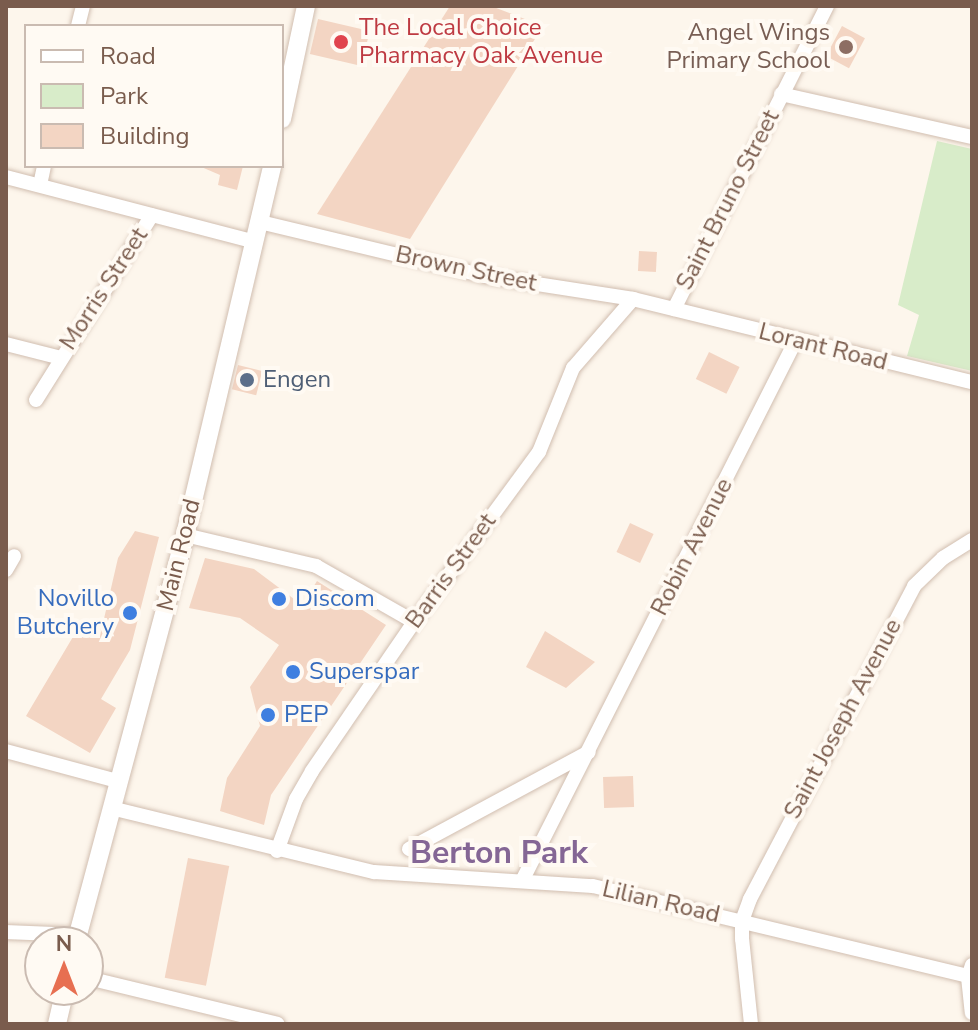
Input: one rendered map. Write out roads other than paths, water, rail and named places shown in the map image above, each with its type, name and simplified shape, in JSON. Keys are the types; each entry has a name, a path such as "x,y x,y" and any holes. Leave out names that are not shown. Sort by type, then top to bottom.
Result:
{"street":[{"path":"284,110 306,6"},
{"name":"Saint Bruno Street","path":"674,309 827,6"},
{"path":"781,94 972,137"},
{"path":"40,185 44,168"},
{"name":"Main Road","path":"80,926 185,535 272,168"},
{"path":"6,177 255,242"},
{"name":"Morris Street","path":"6,344 61,358 152,215"},
{"name":"Brown Street","path":"260,222 485,276 633,299 674,309"},
{"name":"Barris Street","path":"277,851 296,799 312,771 414,622 545,443 573,368 633,299"},
{"name":"Lorant Road","path":"674,309 795,342 972,382"},
{"name":"Robin Avenue","path":"523,879 795,342"},
{"path":"36,400 61,358"},
{"path":"185,535 316,566 414,622"},
{"name":"Saint Joseph Avenue","path":"742,921 757,884 914,586 943,558 972,540"},
{"path":"6,570 14,556"},
{"path":"6,751 117,781"},
{"path":"409,849 589,752"},
{"name":"Lilian Road","path":"111,808 277,851 393,874 523,879 593,886 971,973"},
{"path":"742,921 751,1024"},
{"path":"971,973 972,1013"},
{"path":"104,982 278,1024"}],"place":[{"name":"The Local Choice Pharmacy Oak Avenue","path":"341,42"},
{"name":"Angel Wings Primary School","path":"846,47"},
{"name":"Engen","path":"247,380"},
{"name":"Discom","path":"279,599"},
{"name":"Novillo Butchery","path":"130,613"},
{"name":"Superspar","path":"293,672"},
{"name":"PEP","path":"268,715"}],"district":[{"name":"Berton Park","path":"499,853"}]}
